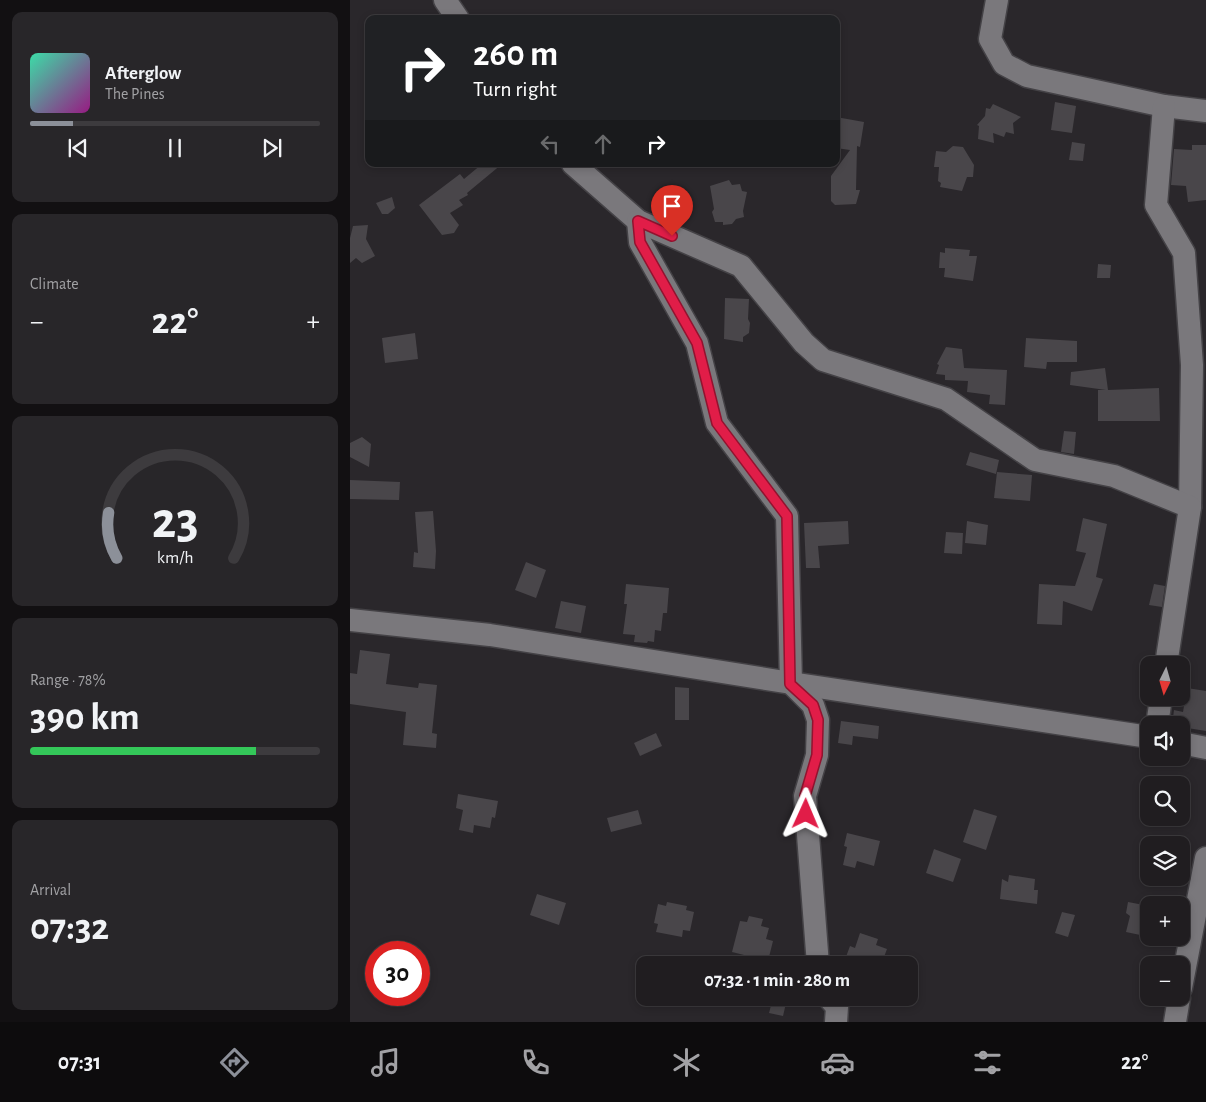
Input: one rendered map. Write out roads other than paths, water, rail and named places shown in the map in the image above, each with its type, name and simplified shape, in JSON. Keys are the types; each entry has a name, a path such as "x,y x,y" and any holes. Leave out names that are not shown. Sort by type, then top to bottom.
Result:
{"street":[{"path":"445,0 455,15"},
{"path":"997,0 990,39 1004,64 1027,76 1164,106 1206,111"},
{"path":"1164,106 1156,205 1184,253 1192,366 1190,507 1167,656"},
{"path":"577,167 638,221 741,266 804,343 823,360 946,399 1035,460 1114,476 1190,507"},
{"path":"638,221 640,242 697,343 717,423 787,516 790,684 813,705 818,720 817,755 805,796 817,956"},
{"path":"350,620 490,635 790,684 1140,736"},
{"path":"1190,745 1206,748"},
{"path":"1187,956 1206,858"},
{"path":"835,1006 836,1022"},
{"path":"1175,1022 1178,1006"}]}
